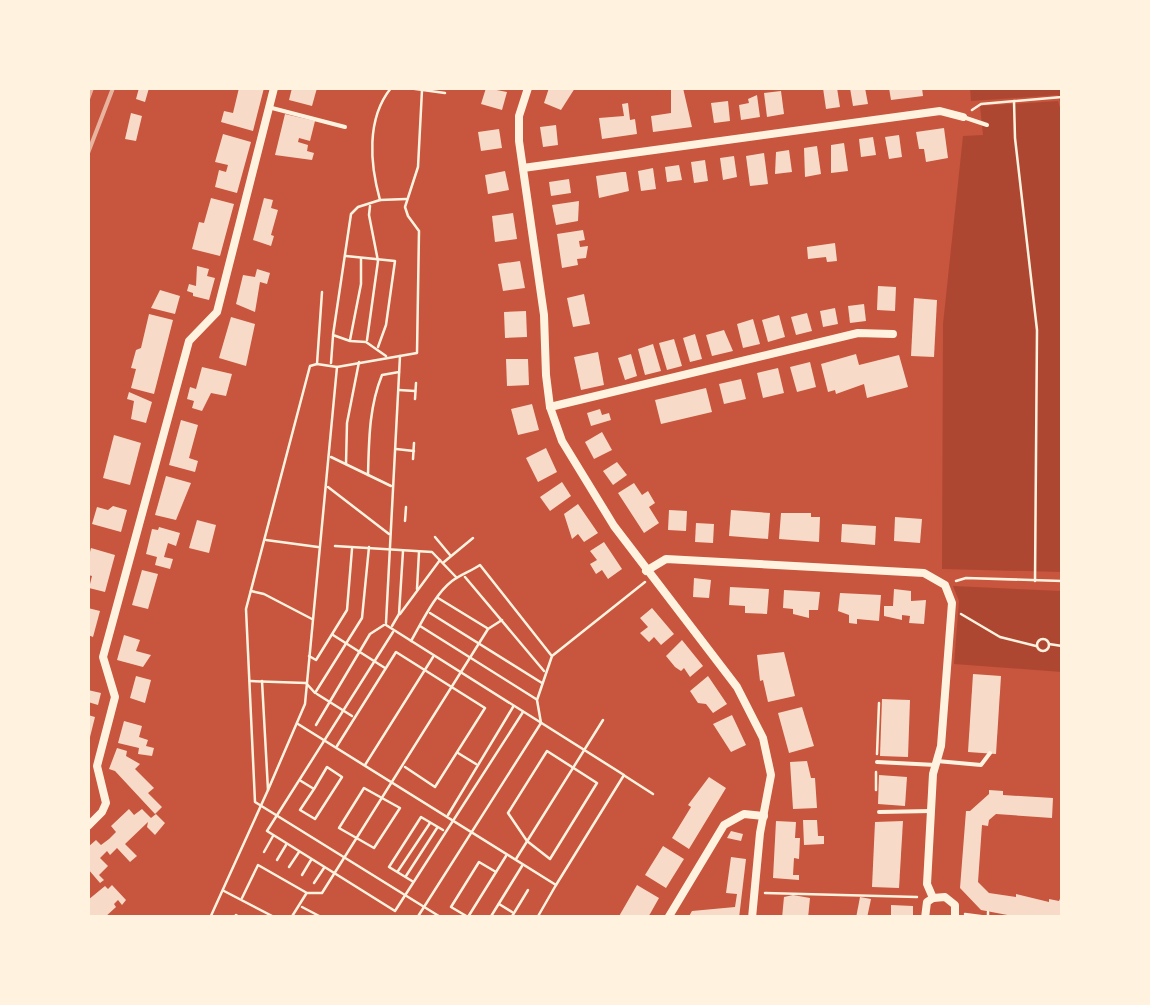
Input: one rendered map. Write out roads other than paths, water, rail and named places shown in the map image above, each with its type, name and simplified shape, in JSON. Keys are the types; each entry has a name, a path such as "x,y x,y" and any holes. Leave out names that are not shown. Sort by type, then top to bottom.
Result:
{"street":[{"path":"88,826 106,804 97,766 115,697 103,657 189,341 217,312 274,88"},
{"path":"528,88 520,116 522,168 544,315 550,407 562,441 585,484 648,575 737,688 763,738 771,776 752,918"},
{"path":"522,168 940,111 963,117"},
{"path":"550,407 858,333 893,334"},
{"path":"648,575 666,559 924,574 945,585 952,603 932,811 927,884 930,900 925,918"},
{"path":"668,918 724,826 744,814 764,816"},
{"path":"930,900 945,897 955,905 956,915"}],"lane":[{"path":"269,107 345,127"},
{"path":"963,117 987,125"},
{"path":"877,762 980,764 990,753"},
{"path":"879,812 932,811"}],"railway":[{"path":"88,99 92,88"},
{"path":"88,153 113,88"}]}
